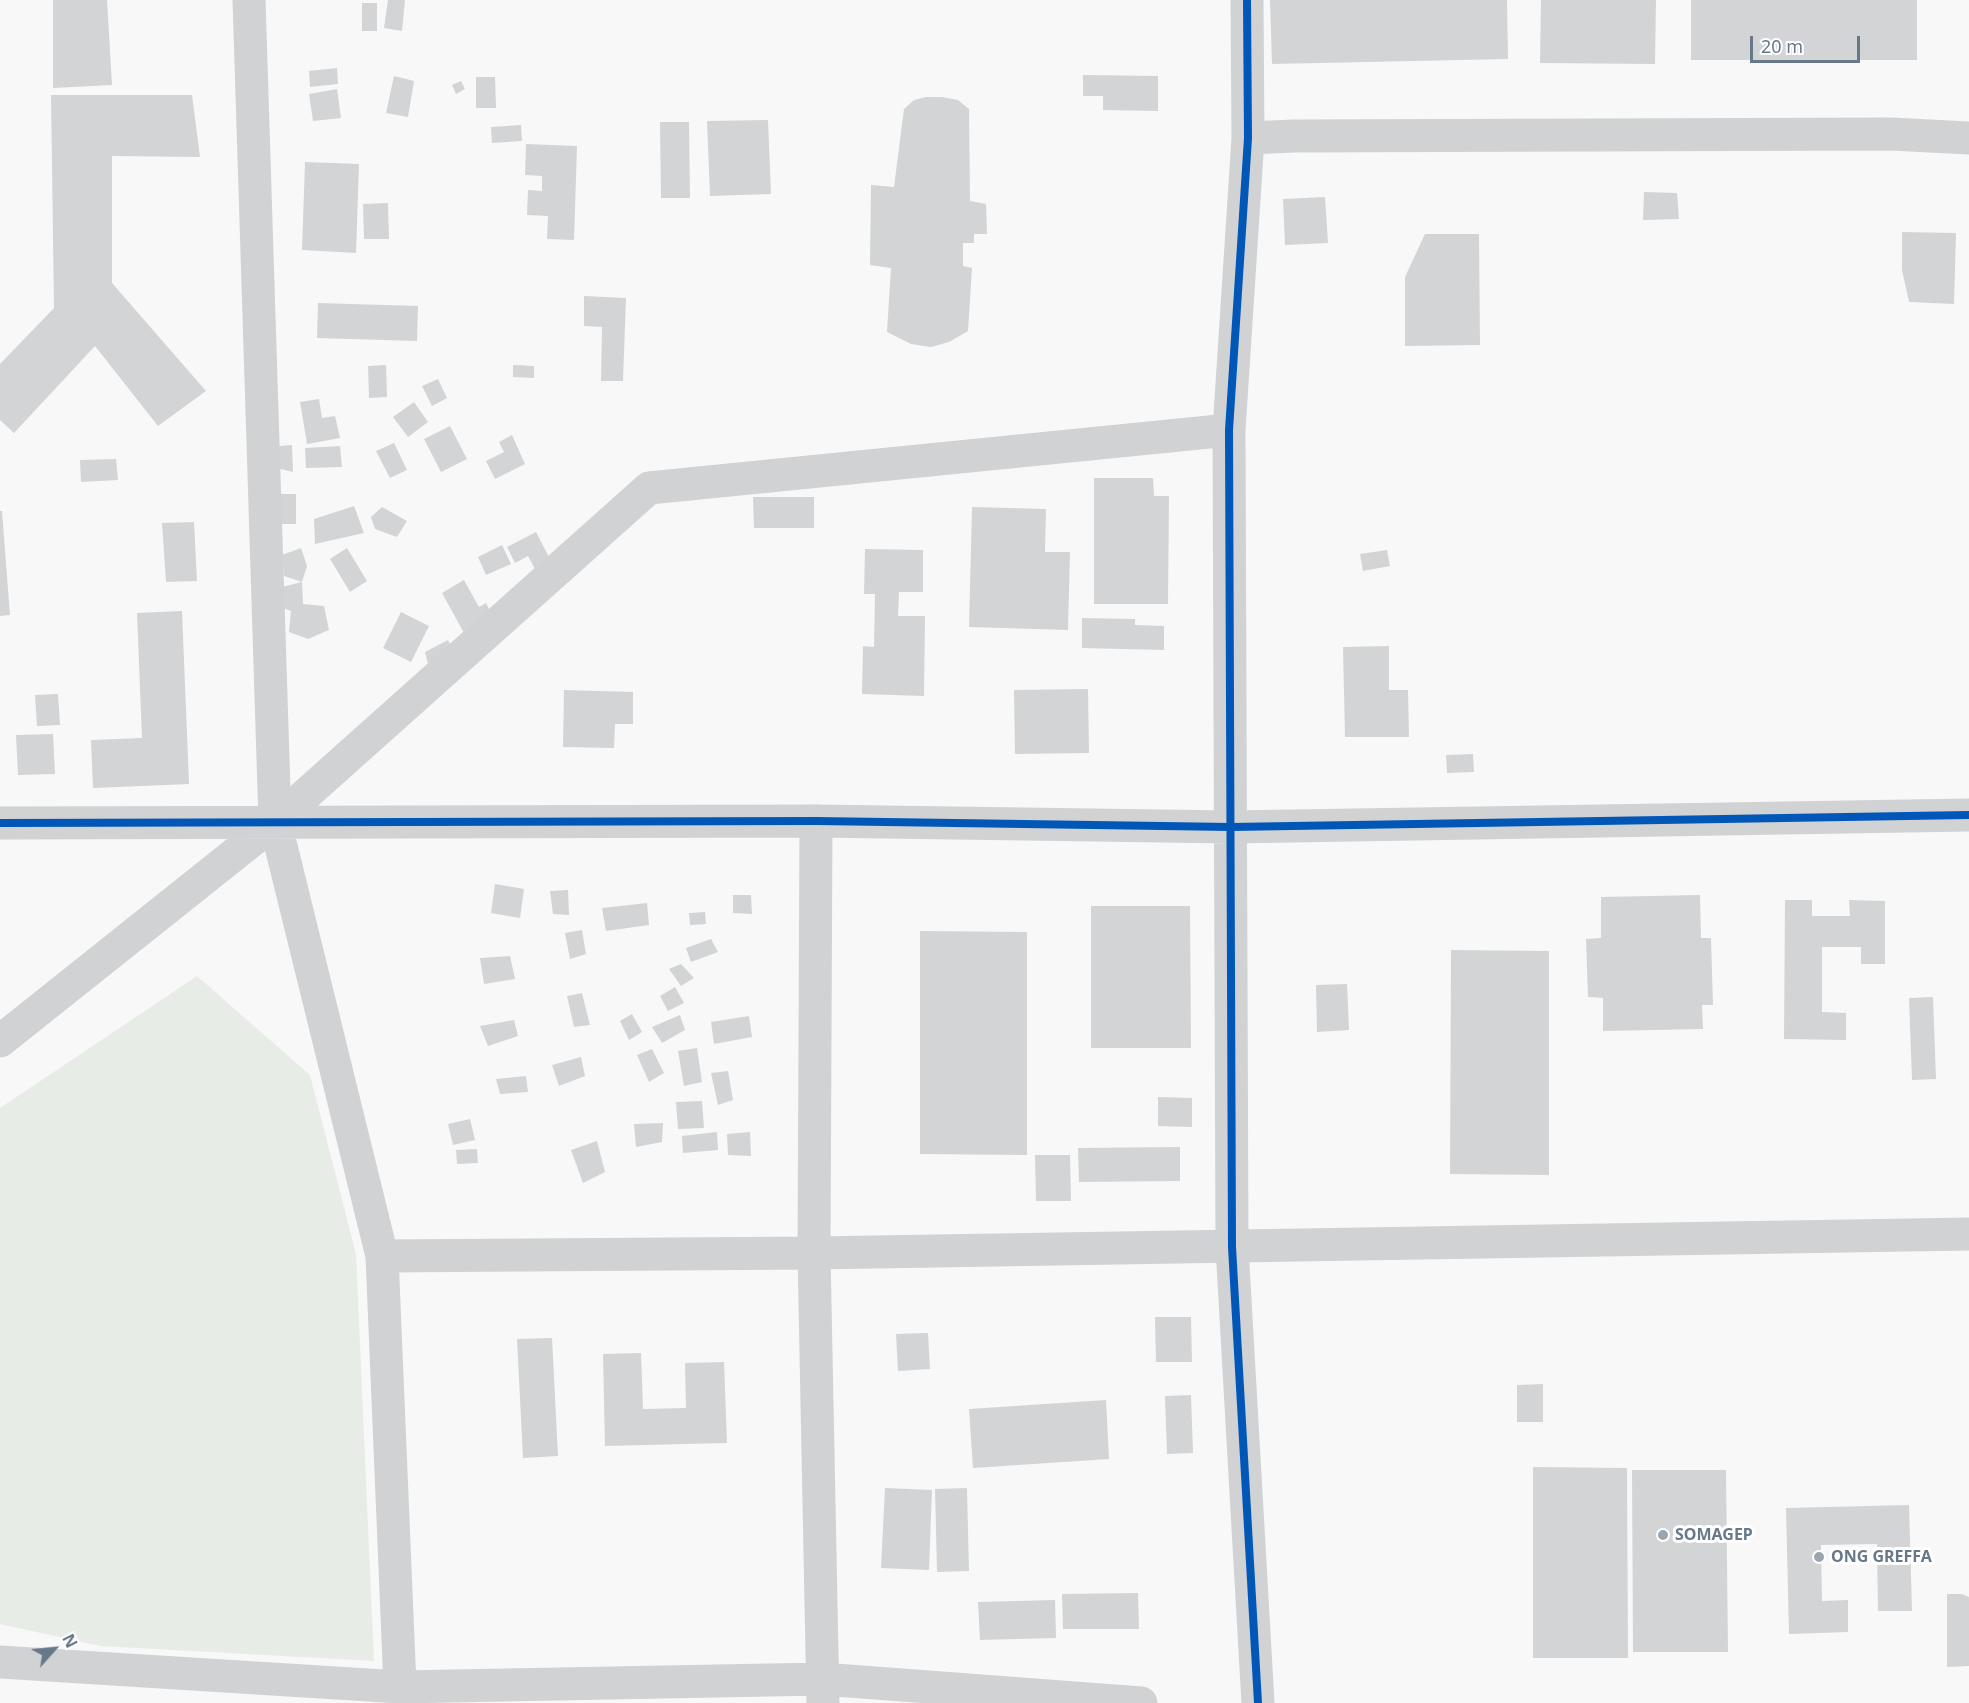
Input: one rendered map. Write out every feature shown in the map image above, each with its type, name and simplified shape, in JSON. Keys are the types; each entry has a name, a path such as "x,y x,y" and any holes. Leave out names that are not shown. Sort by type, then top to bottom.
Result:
{"street":[{"path":"249,0 275,822 382,1256 400,1687"},
{"path":"1247,0 1248,138 1229,430 1232,1247 1258,1703"},
{"path":"1248,138 1891,134 1969,138"},
{"path":"0,1041 275,822 649,488 1229,430"},
{"path":"0,823 816,821 1231,827 1969,815"},
{"path":"816,821 814,1252 823,1691"},
{"path":"382,1256 1232,1247 1969,1234"},
{"path":"0,1662 335,1693 400,1687 823,1691 1142,1703"}],"shaded area":[{"path":"197,976 310,1075 356,1254 374,1661 100,1646 0,1624 0,1108"}],"building":[{"path":"53,0 107,0 112,85 53,88"},
{"path":"388,0 405,0 402,31 384,28"},
{"path":"1270,0 1507,0 1508,59 1272,64"},
{"path":"1541,0 1656,0 1655,64 1540,63"},
{"path":"1691,0 1917,0 1917,60 1691,60"},
{"path":"362,3 377,3 377,31 362,31"},
{"path":"337,68 338,84 310,87 309,71"},
{"path":"1083,75 1158,76 1158,111 1103,110 1103,96 1083,96"},
{"path":"394,76 414,81 408,117 386,113"},
{"path":"476,77 495,77 496,108 476,108"},
{"path":"461,81 465,89 456,94 452,85"},
{"path":"337,89 341,118 313,121 309,94"},
{"path":"51,95 192,95 200,157 112,156 112,283 206,391 158,426 95,346 14,433 0,420 0,364 54,308"},
{"path":"926,97 958,100 969,109 970,201 986,204 987,234 974,234 974,243 963,243 963,266 972,268 968,331 949,342 931,347 911,344 887,332 891,268 870,265 871,185 894,187 904,109 914,100"},
{"path":"768,120 771,194 710,196 707,121"},
{"path":"660,122 689,122 690,198 661,198"},
{"path":"521,125 522,141 492,143 491,127"},
{"path":"526,144 577,146 574,240 547,239 548,216 527,215 528,190 542,191 542,176 525,175"},
{"path":"305,162 359,164 356,253 302,250"},
{"path":"1644,192 1677,193 1679,219 1643,220"},
{"path":"1325,197 1328,243 1285,245 1283,199"},
{"path":"388,203 389,239 364,239 363,204"},
{"path":"1902,232 1956,233 1954,304 1909,302 1902,270"},
{"path":"1425,234 1479,234 1480,345 1405,346 1405,277"},
{"path":"584,296 626,298 623,381 601,381 602,327 584,326"},
{"path":"318,303 418,306 417,341 317,338"},
{"path":"386,365 387,397 369,398 368,366"},
{"path":"513,365 534,366 534,378 513,377"},
{"path":"438,379 447,398 432,406 422,386"},
{"path":"319,399 322,418 335,416 340,438 307,444 300,402"},
{"path":"414,402 428,422 408,437 393,417"},
{"path":"450,426 467,459 441,472 424,439"},
{"path":"512,435 525,464 495,479 486,461 504,452 499,442"},
{"path":"394,443 407,470 390,478 376,451"},
{"path":"292,445 293,472 268,466 267,447"},
{"path":"340,446 342,467 306,468 305,448"},
{"path":"116,459 118,480 81,482 80,460"},
{"path":"1094,478 1153,478 1154,496 1169,496 1168,604 1094,604"},
{"path":"271,494 296,494 296,524 272,524"},
{"path":"753,497 814,497 814,528 754,528"},
{"path":"354,506 364,533 315,544 314,519"},
{"path":"382,507 407,521 397,537 375,529 371,517"},
{"path":"972,507 1046,509 1045,552 1070,552 1068,630 969,627"},
{"path":"0,511 2,511 10,615 0,616"},
{"path":"194,522 197,581 166,582 162,523"},
{"path":"536,532 551,561 535,569 528,556 515,563 507,547"},
{"path":"502,545 511,564 486,575 478,557"},
{"path":"301,548 307,566 302,582 284,576 282,555"},
{"path":"347,548 367,581 350,592 330,559"},
{"path":"865,549 923,550 923,592 899,592 898,616 925,616 924,696 862,694 863,646 874,647 875,594 864,594"},
{"path":"1387,550 1390,566 1363,571 1360,554"},
{"path":"464,580 479,607 486,603 493,617 464,633 442,593"},
{"path":"302,582 303,604 324,606 329,630 308,639 289,632 291,611 283,608 278,588"},
{"path":"182,611 189,784 93,788 91,740 142,738 137,613"},
{"path":"401,612 429,626 411,662 383,648"},
{"path":"1082,618 1135,619 1135,625 1164,626 1164,650 1082,648"},
{"path":"448,640 454,652 428,664 425,652"},
{"path":"1389,646 1389,690 1408,690 1409,737 1345,737 1343,647"},
{"path":"1088,689 1089,753 1015,754 1014,690"},
{"path":"564,690 633,692 633,724 615,724 614,748 563,747"},
{"path":"58,694 60,725 37,726 35,695"},
{"path":"53,734 55,774 18,775 16,735"},
{"path":"1473,754 1474,772 1447,773 1446,755"},
{"path":"495,884 524,889 520,918 491,913"},
{"path":"568,890 569,915 553,914 550,891"},
{"path":"733,895 751,895 752,914 733,913"},
{"path":"1700,895 1701,938 1711,938 1713,1005 1702,1005 1703,1029 1603,1031 1603,998 1588,997 1586,939 1601,938 1601,897"},
{"path":"1785,900 1812,900 1812,916 1850,916 1849,900 1885,901 1885,964 1861,964 1861,947 1822,947 1822,1012 1846,1013 1846,1040 1784,1039"},
{"path":"647,903 649,925 606,931 602,908"},
{"path":"1091,906 1190,906 1191,1048 1091,1048"},
{"path":"705,912 706,924 690,925 689,913"},
{"path":"582,930 586,954 570,959 565,933"},
{"path":"920,931 1027,932 1027,1155 920,1154"},
{"path":"711,939 718,952 691,962 686,948"},
{"path":"1451,950 1549,951 1549,1175 1450,1174"},
{"path":"510,956 515,979 484,984 480,958"},
{"path":"681,964 694,978 681,986 669,969"},
{"path":"1347,984 1349,1030 1317,1032 1316,985"},
{"path":"675,987 684,1003 668,1011 660,996"},
{"path":"582,993 590,1025 574,1027 567,996"},
{"path":"1933,997 1936,1079 1912,1080 1909,998"},
{"path":"632,1014 642,1032 629,1040 620,1021"},
{"path":"680,1015 685,1030 662,1043 652,1027"},
{"path":"749,1016 752,1037 714,1044 711,1022"},
{"path":"514,1020 518,1036 488,1046 480,1026"},
{"path":"697,1048 702,1082 684,1086 678,1051"},
{"path":"652,1049 664,1073 649,1082 637,1055"},
{"path":"581,1057 585,1076 559,1086 552,1065"},
{"path":"728,1071 733,1100 718,1105 711,1073"},
{"path":"526,1076 528,1092 500,1094 496,1079"},
{"path":"1158,1097 1192,1098 1192,1127 1158,1126"},
{"path":"702,1101 704,1128 678,1129 676,1102"},
{"path":"470,1119 475,1140 453,1145 448,1124"},
{"path":"663,1123 662,1142 636,1147 634,1124"},
{"path":"717,1132 718,1150 683,1153 682,1136"},
{"path":"750,1132 751,1156 728,1155 727,1134"},
{"path":"597,1141 605,1172 583,1183 571,1150"},
{"path":"1180,1147 1180,1181 1079,1182 1078,1148"},
{"path":"477,1149 478,1163 457,1164 456,1150"},
{"path":"1035,1155 1070,1155 1071,1201 1036,1201"},
{"path":"1155,1317 1191,1317 1192,1362 1156,1362"},
{"path":"928,1333 930,1369 898,1371 896,1334"},
{"path":"552,1338 558,1456 523,1458 517,1339"},
{"path":"641,1353 643,1409 686,1408 685,1363 724,1362 727,1443 605,1446 603,1354"},
{"path":"1543,1384 1543,1422 1517,1422 1517,1385"},
{"path":"1191,1395 1193,1453 1167,1454 1165,1396"},
{"path":"1106,1400 1109,1459 973,1468 969,1409"},
{"path":"1533,1467 1627,1468 1628,1658 1533,1658"},
{"path":"1632,1470 1726,1470 1728,1652 1633,1652"},
{"path":"885,1488 932,1490 929,1570 881,1568"},
{"path":"967,1488 969,1571 937,1572 935,1489"},
{"path":"1909,1505 1912,1611 1878,1611 1877,1544 1821,1545 1822,1601 1848,1600 1848,1632 1789,1634 1786,1508"},
{"path":"1138,1593 1139,1629 1063,1629 1062,1594"},
{"path":"1947,1594 1962,1594 1969,1597 1969,1666 1947,1667"},
{"path":"1055,1600 1056,1638 980,1640 978,1602"}],"cycle path":[{"path":"1247,0 1248,138 1229,430 1232,1247 1258,1703"},
{"path":"0,823 816,821 1231,827 1969,815"}],"place":[{"name":"SOMAGEP","path":"1663,1535"},
{"name":"ONG GREFFA","path":"1819,1557"}]}
